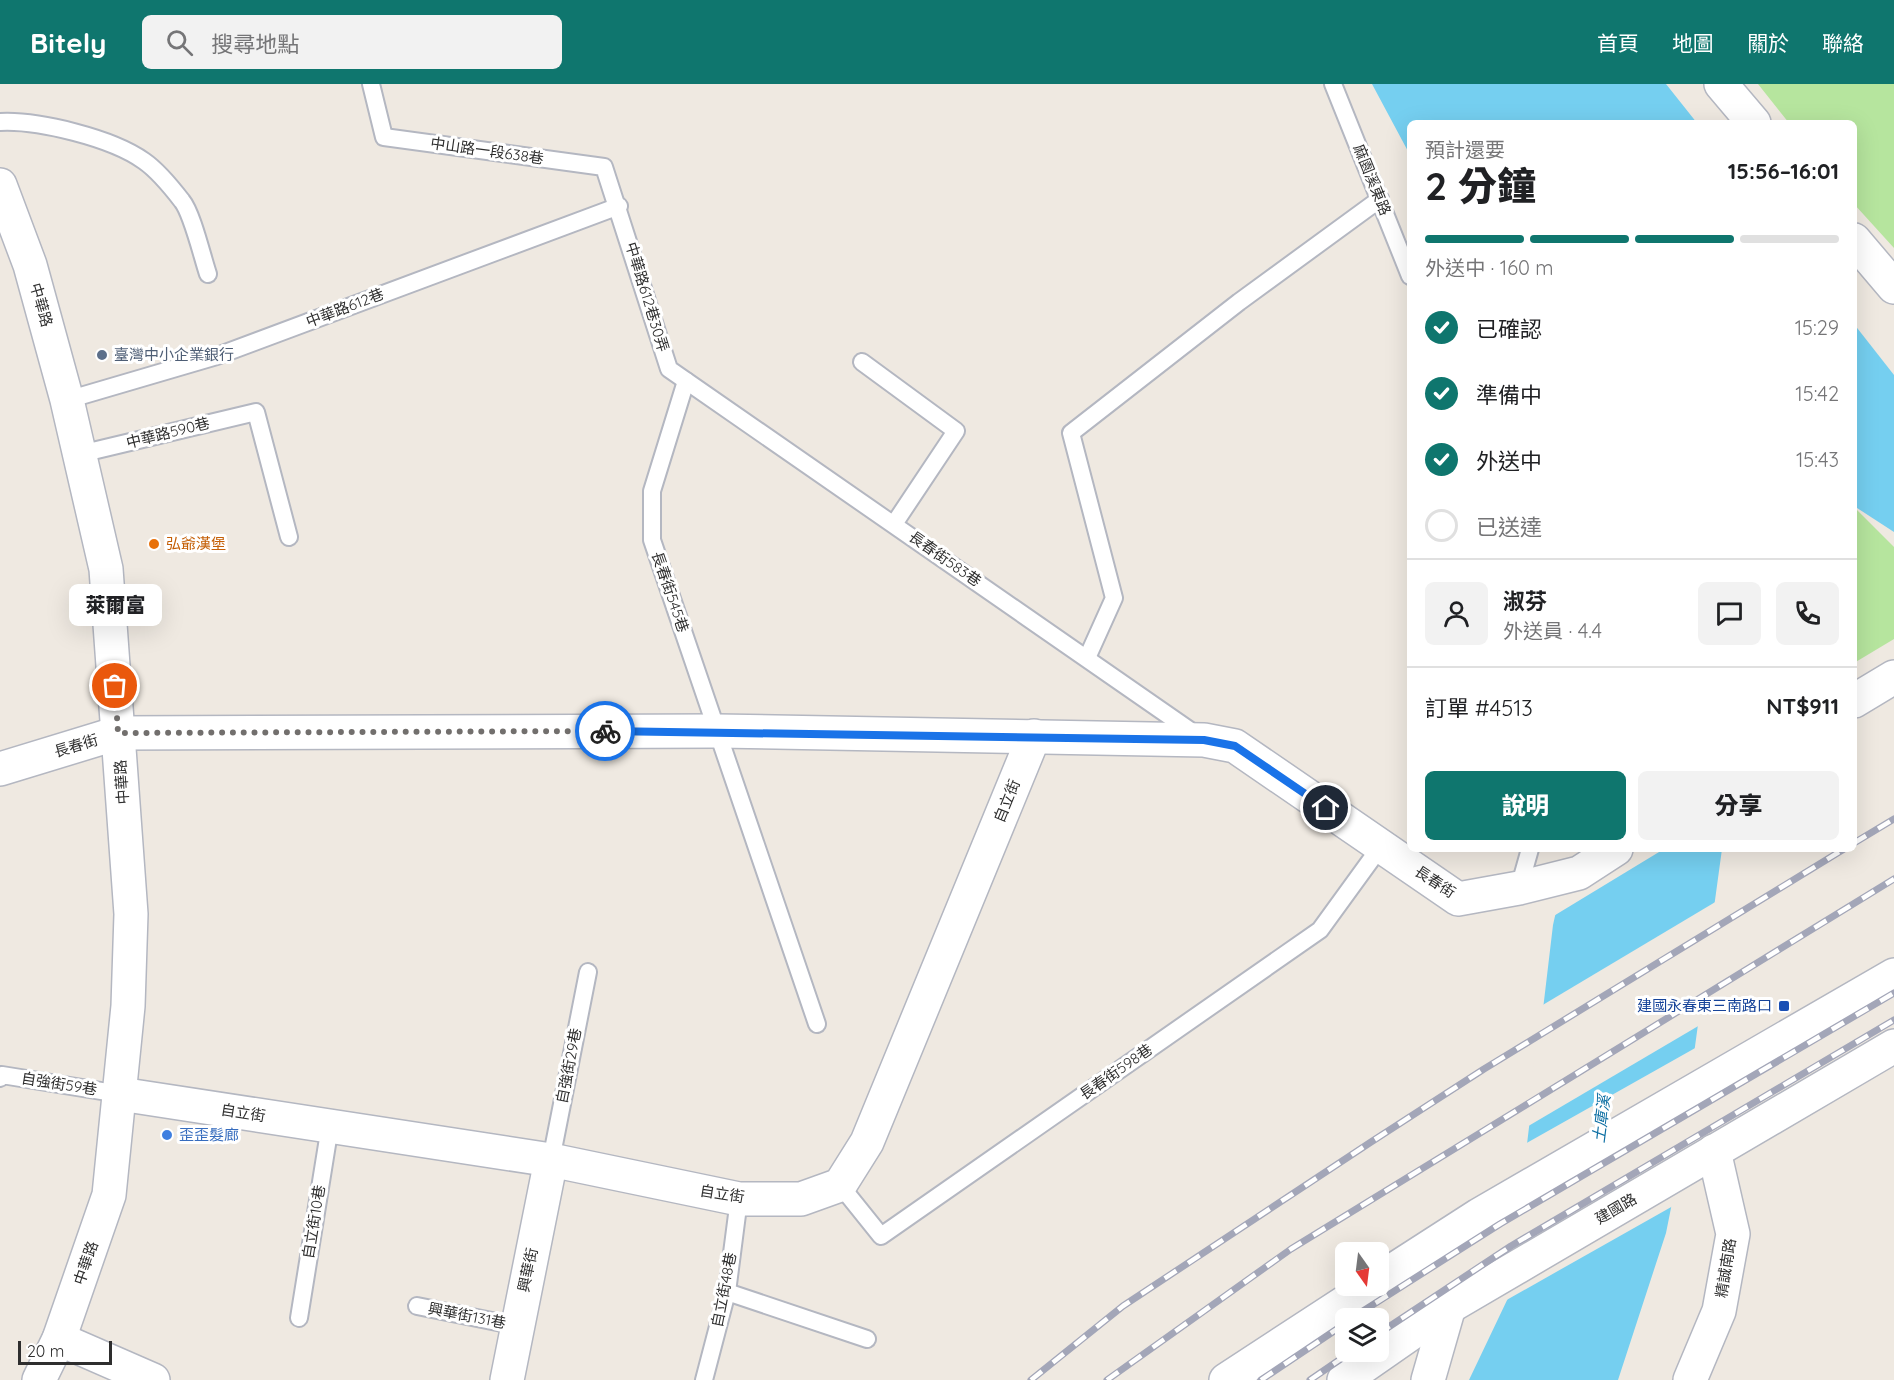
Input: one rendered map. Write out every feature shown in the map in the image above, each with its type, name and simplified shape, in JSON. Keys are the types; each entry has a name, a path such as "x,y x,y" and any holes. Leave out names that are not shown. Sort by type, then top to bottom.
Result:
{"street":[{"path":"1721,84 1751,120"},
{"name":"中華路","path":"0,185 30,265 67,400 106,569 131,914 129,1006 110,1196 59,1340 39,1380"},
{"path":"1857,244 1894,288"},
{"path":"1857,699 1894,677"},
{"name":"長春街","path":"0,769 118,733 718,731 1204,740 1235,746 1458,899 1519,888 1579,873 1611,852"},
{"name":"自立街","path":"120,1094 551,1160 740,1199 801,1199 840,1185 867,1142 1034,736"},
{"path":"1389,1273 1479,1215 1894,975"},
{"name":"建國路","path":"1344,1380 1449,1307 1894,1046"},
{"name":"精誠南路","path":"1690,1380 1719,1311 1733,1234 1714,1151"},
{"name":"興華街","path":"507,1380 551,1160"},
{"path":"1226,1380 1355,1296"},
{"path":"1428,1380 1449,1307"},
{"path":"59,1340 153,1380"}],"lane":[{"name":"中山路一段638巷","path":"371,84 384,137 604,167 619,206"},
{"name":"麻園溪東路","path":"1333,84 1407,268"},
{"path":"0,123 20,121 58,128 99,140 144,161 183,202 208,274"},
{"path":"1087,658 1114,598 1071,432 1239,302 1380,199"},
{"name":"中華路612巷30弄","path":"619,206 669,369 686,381"},
{"name":"中華路612巷","path":"67,400 217,356 619,206"},
{"path":"862,362 956,431 894,524"},
{"name":"長春街583巷","path":"686,381 1204,740"},
{"name":"長春街545巷","path":"686,381 652,491 652,540 817,1024"},
{"name":"中華路590巷","path":"80,454 256,412 289,537"},
{"name":"長春街598巷","path":"840,1185 881,1236 1320,930 1381,846"},
{"path":"1519,888 1529,852"},
{"name":"自強街29巷","path":"551,1160 588,972"},
{"name":"自強街59巷","path":"0,1078 2,1075 120,1094"},
{"name":"自立街10巷","path":"299,1318 330,1126"},
{"name":"自立街48巷","path":"704,1380 727,1292 740,1199"},
{"path":"727,1292 867,1339"},
{"name":"興華街131巷","path":"417,1306 517,1326"}],"green space":[{"path":"1758,84 1894,84 1894,248 1857,207 1857,120 1787,120"},
{"path":"1857,510 1894,547 1894,639 1857,661"}],"water":[{"path":"1372,84 1666,84 1695,120 1407,120 1407,149"},
{"path":"1857,328 1894,375 1894,532 1857,508"},
{"name":"土庫溪","path":"1569,852 1722,852 1677,1178 1666,1233 1618,1380 1469,1380 1509,1296 1553,925"}],"pier":[{"path":"1566,852 1659,852 1552,917"},
{"path":"1717,901 1700,1025 1525,1128 1541,1006"},
{"path":"1697,1047 1673,1206 1503,1302 1506,1295 1523,1145"}],"railway":[{"path":"1857,841 1894,819"},
{"path":"1031,1380 1123,1306 1371,1142 1484,1069 1839,852"},
{"path":"1107,1380 1291,1249 1894,879"},
{"path":"1368,1308 1500,1224 1894,993"},
{"path":"1389,1327 1511,1246 1894,1020"},
{"path":"1261,1380 1335,1330"},
{"path":"1310,1380 1336,1362"}],"way so far":[{"path":"115,686 118,733 605,731"}],"place":[{"name":"臺灣中小企業銀行","path":"102,355"},
{"name":"弘爺漢堡","path":"154,544"},
{"name":"萊爾富","path":"115,686"},
{"name":"建國永春東三南路口","path":"1784,1006"},
{"name":"歪歪髮廊","path":"167,1135"}],"route":[{"path":"605,731 1204,740 1235,746 1326,808"}]}
